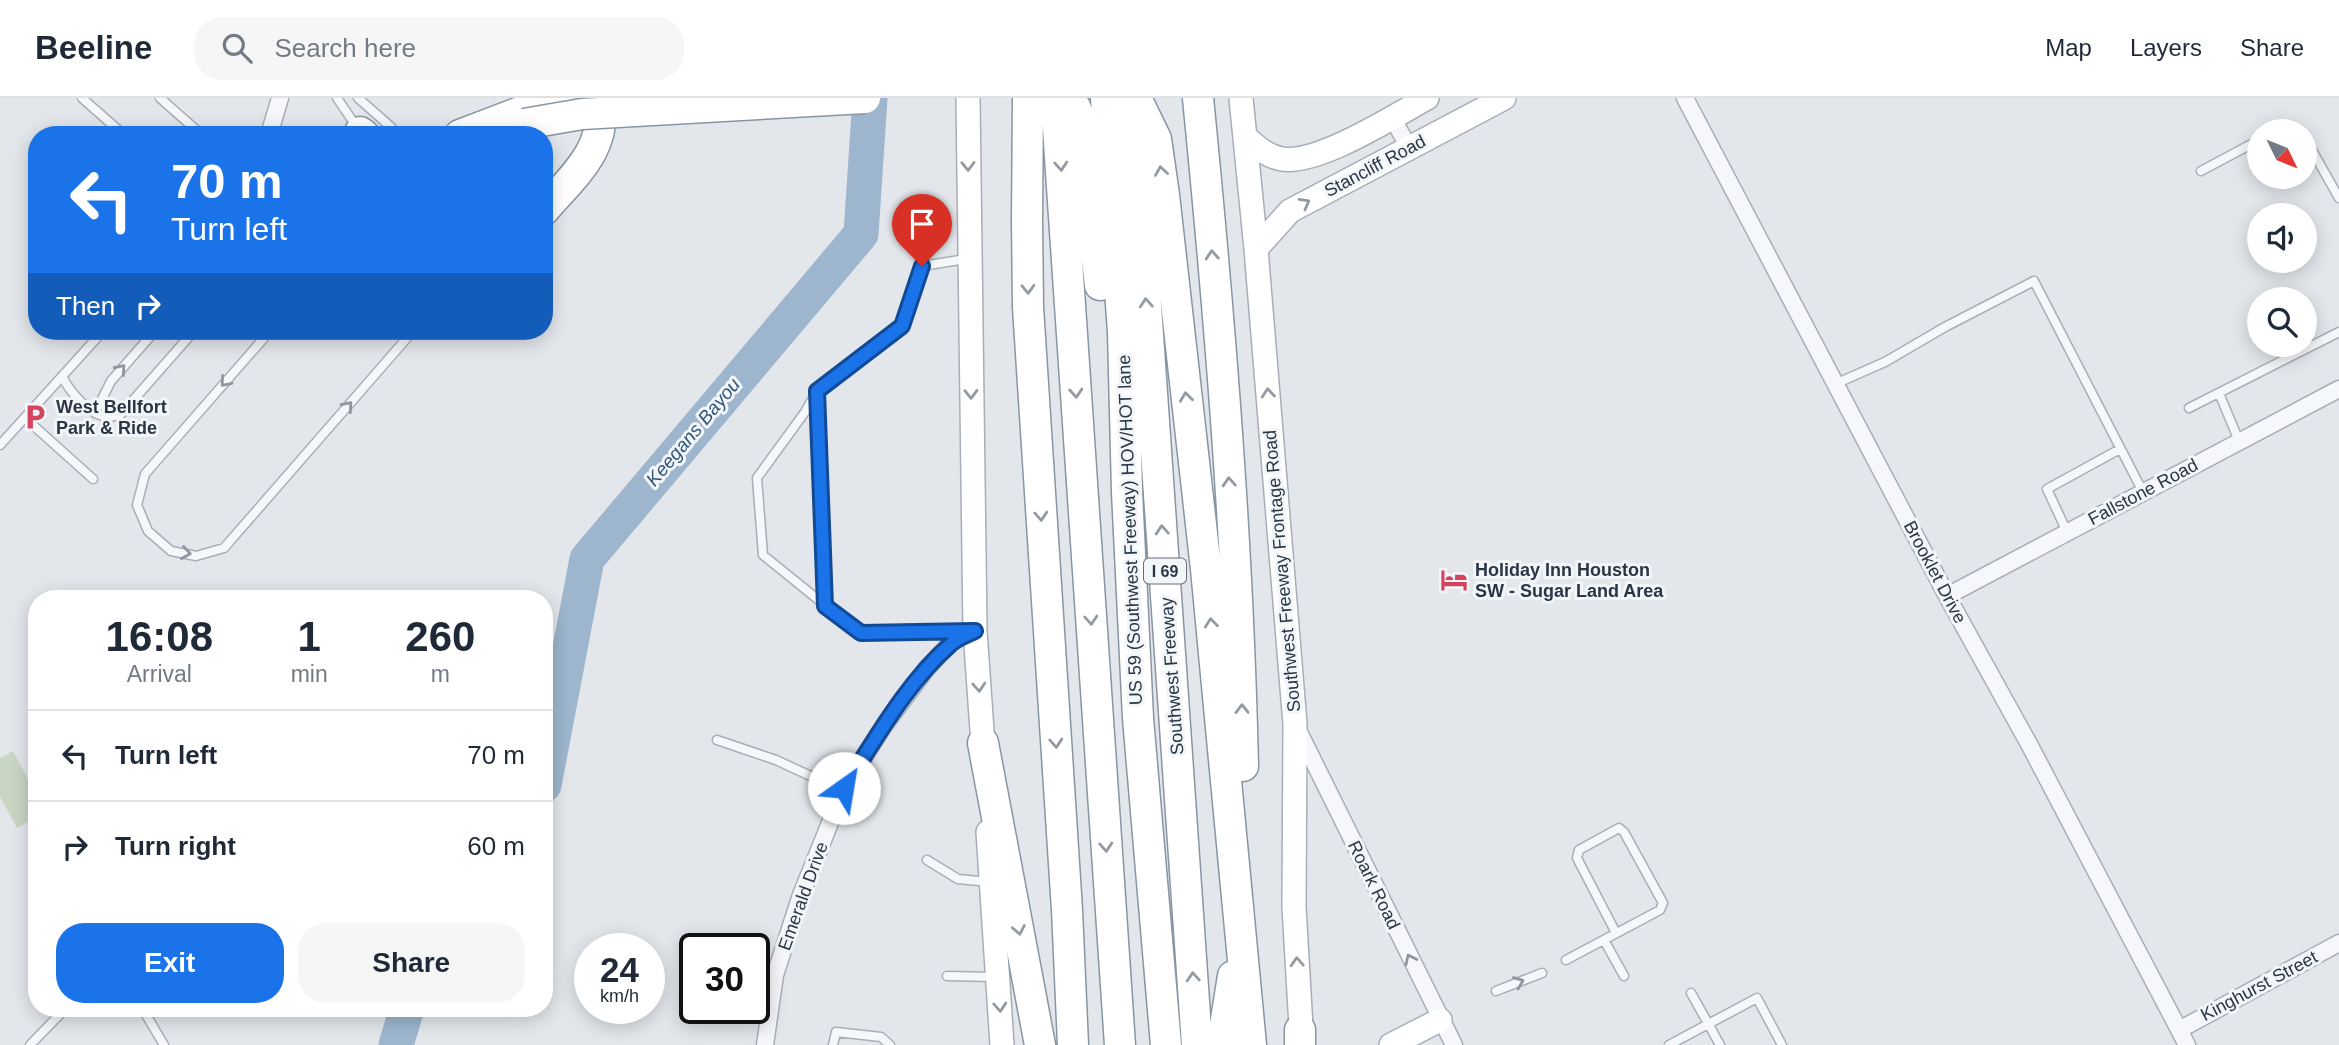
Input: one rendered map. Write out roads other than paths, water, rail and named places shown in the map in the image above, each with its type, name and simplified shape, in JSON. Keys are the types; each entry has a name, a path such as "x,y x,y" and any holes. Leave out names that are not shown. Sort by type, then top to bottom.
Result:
{"highway":[{"path":"515,123 582,114 864,98"},
{"path":"1028,98 1028,307 1073,1045"},
{"path":"1056,98 1120,1045"},
{"path":"1067,98 1075,107 1081,121 1087,162 1117,494 1131,574"},
{"name":"US 59 (Southwest Freeway) HOV/HOT lane","path":"1106,98 1123,332 1138,718 1166,1045"},
{"path":"1134,98 1156,139 1164,195 1204,555 1251,1045"},
{"name":"Southwest Freeway","path":"1134,98 1197,1045"},
{"path":"1198,98 1240,646 1244,845 1236,950 1222,1045"},
{"path":"515,123 541,104 595,99 603,116 597,142 586,162 553,200"},
{"path":"982,743 1040,1045"}],"main road":[{"name":"Southwest Freeway Frontage Road","path":"1241,98 1256,249 1294,724 1294,907 1300,1040"},
{"name":"Stancliff Road","path":"1245,137 1264,153 1284,159 1307,159 1427,98"},
{"name":"Stancliff Road","path":"1256,249 1290,211 1504,98"},
{"path":"965,102 975,631 1002,1045"},
{"path":"1391,1045 1440,1020"}],"street":[{"path":"272,126 280,98"},
{"name":"Brooklet Drive","path":"1685,98 2187,1045"},
{"path":"1392,117 1409,148"},
{"name":"Fallstone Road","path":"1947,596 2339,388"},
{"name":"Emerald Drive","path":"765,1045 775,975 801,895 843,791 885,724 928,668 953,642 975,631"},
{"name":"Roark Road","path":"1294,724 1454,1045"},
{"name":"Kinghurst Street","path":"2179,1030 2339,943"}],"lane":[{"path":"82,98 114,126"},
{"path":"160,98 192,126"},
{"path":"337,98 356,126"},
{"path":"358,98 390,126"},
{"path":"2200,171 2247,146"},
{"path":"2317,159 2339,198"},
{"path":"970,259 922,266 902,326 817,391 757,478 762,555 861,633 975,631"},
{"path":"1835,384 1885,362 2034,281 2143,492"},
{"path":"2189,408 2339,332"},
{"path":"0,444 95,340"},
{"path":"95,413 111,381 147,340"},
{"path":"62,376 69,391 95,413 108,417 121,414 186,340"},
{"path":"262,340 145,474 137,505 148,531 171,551 196,556 225,548 406,340"},
{"path":"817,391 825,606"},
{"path":"2219,393 2239,441"},
{"path":"25,418 93,479"},
{"path":"2067,532 2047,489 2120,449"},
{"path":"717,740 776,760 843,791"},
{"path":"1566,960 1660,910 1663,903 1624,832 1619,828 1578,850 1577,858 1616,933"},
{"path":"928,860 958,879 992,883"},
{"path":"1604,940 1624,976"},
{"path":"1496,991 1542,973"},
{"path":"947,976 998,977"},
{"path":"1691,993 1720,1045"},
{"path":"1670,1045 1757,998 1782,1045"},
{"path":"30,1045 57,1017"},
{"path":"147,1017 164,1045"},
{"path":"833,1045 836,1032 881,1037 890,1045"}],"waterway":[{"name":"Keegans Bayou","path":"553,738 587,559 861,234 870,98"},
{"name":"Keegans Bayou","path":"396,1045 404,1017"}],"place":[{"name":"West Bellfort Park & Ride","path":"35,417"},
{"name":"Holiday Inn Houston SW - Sugar Land Area","path":"1454,580"}]}
